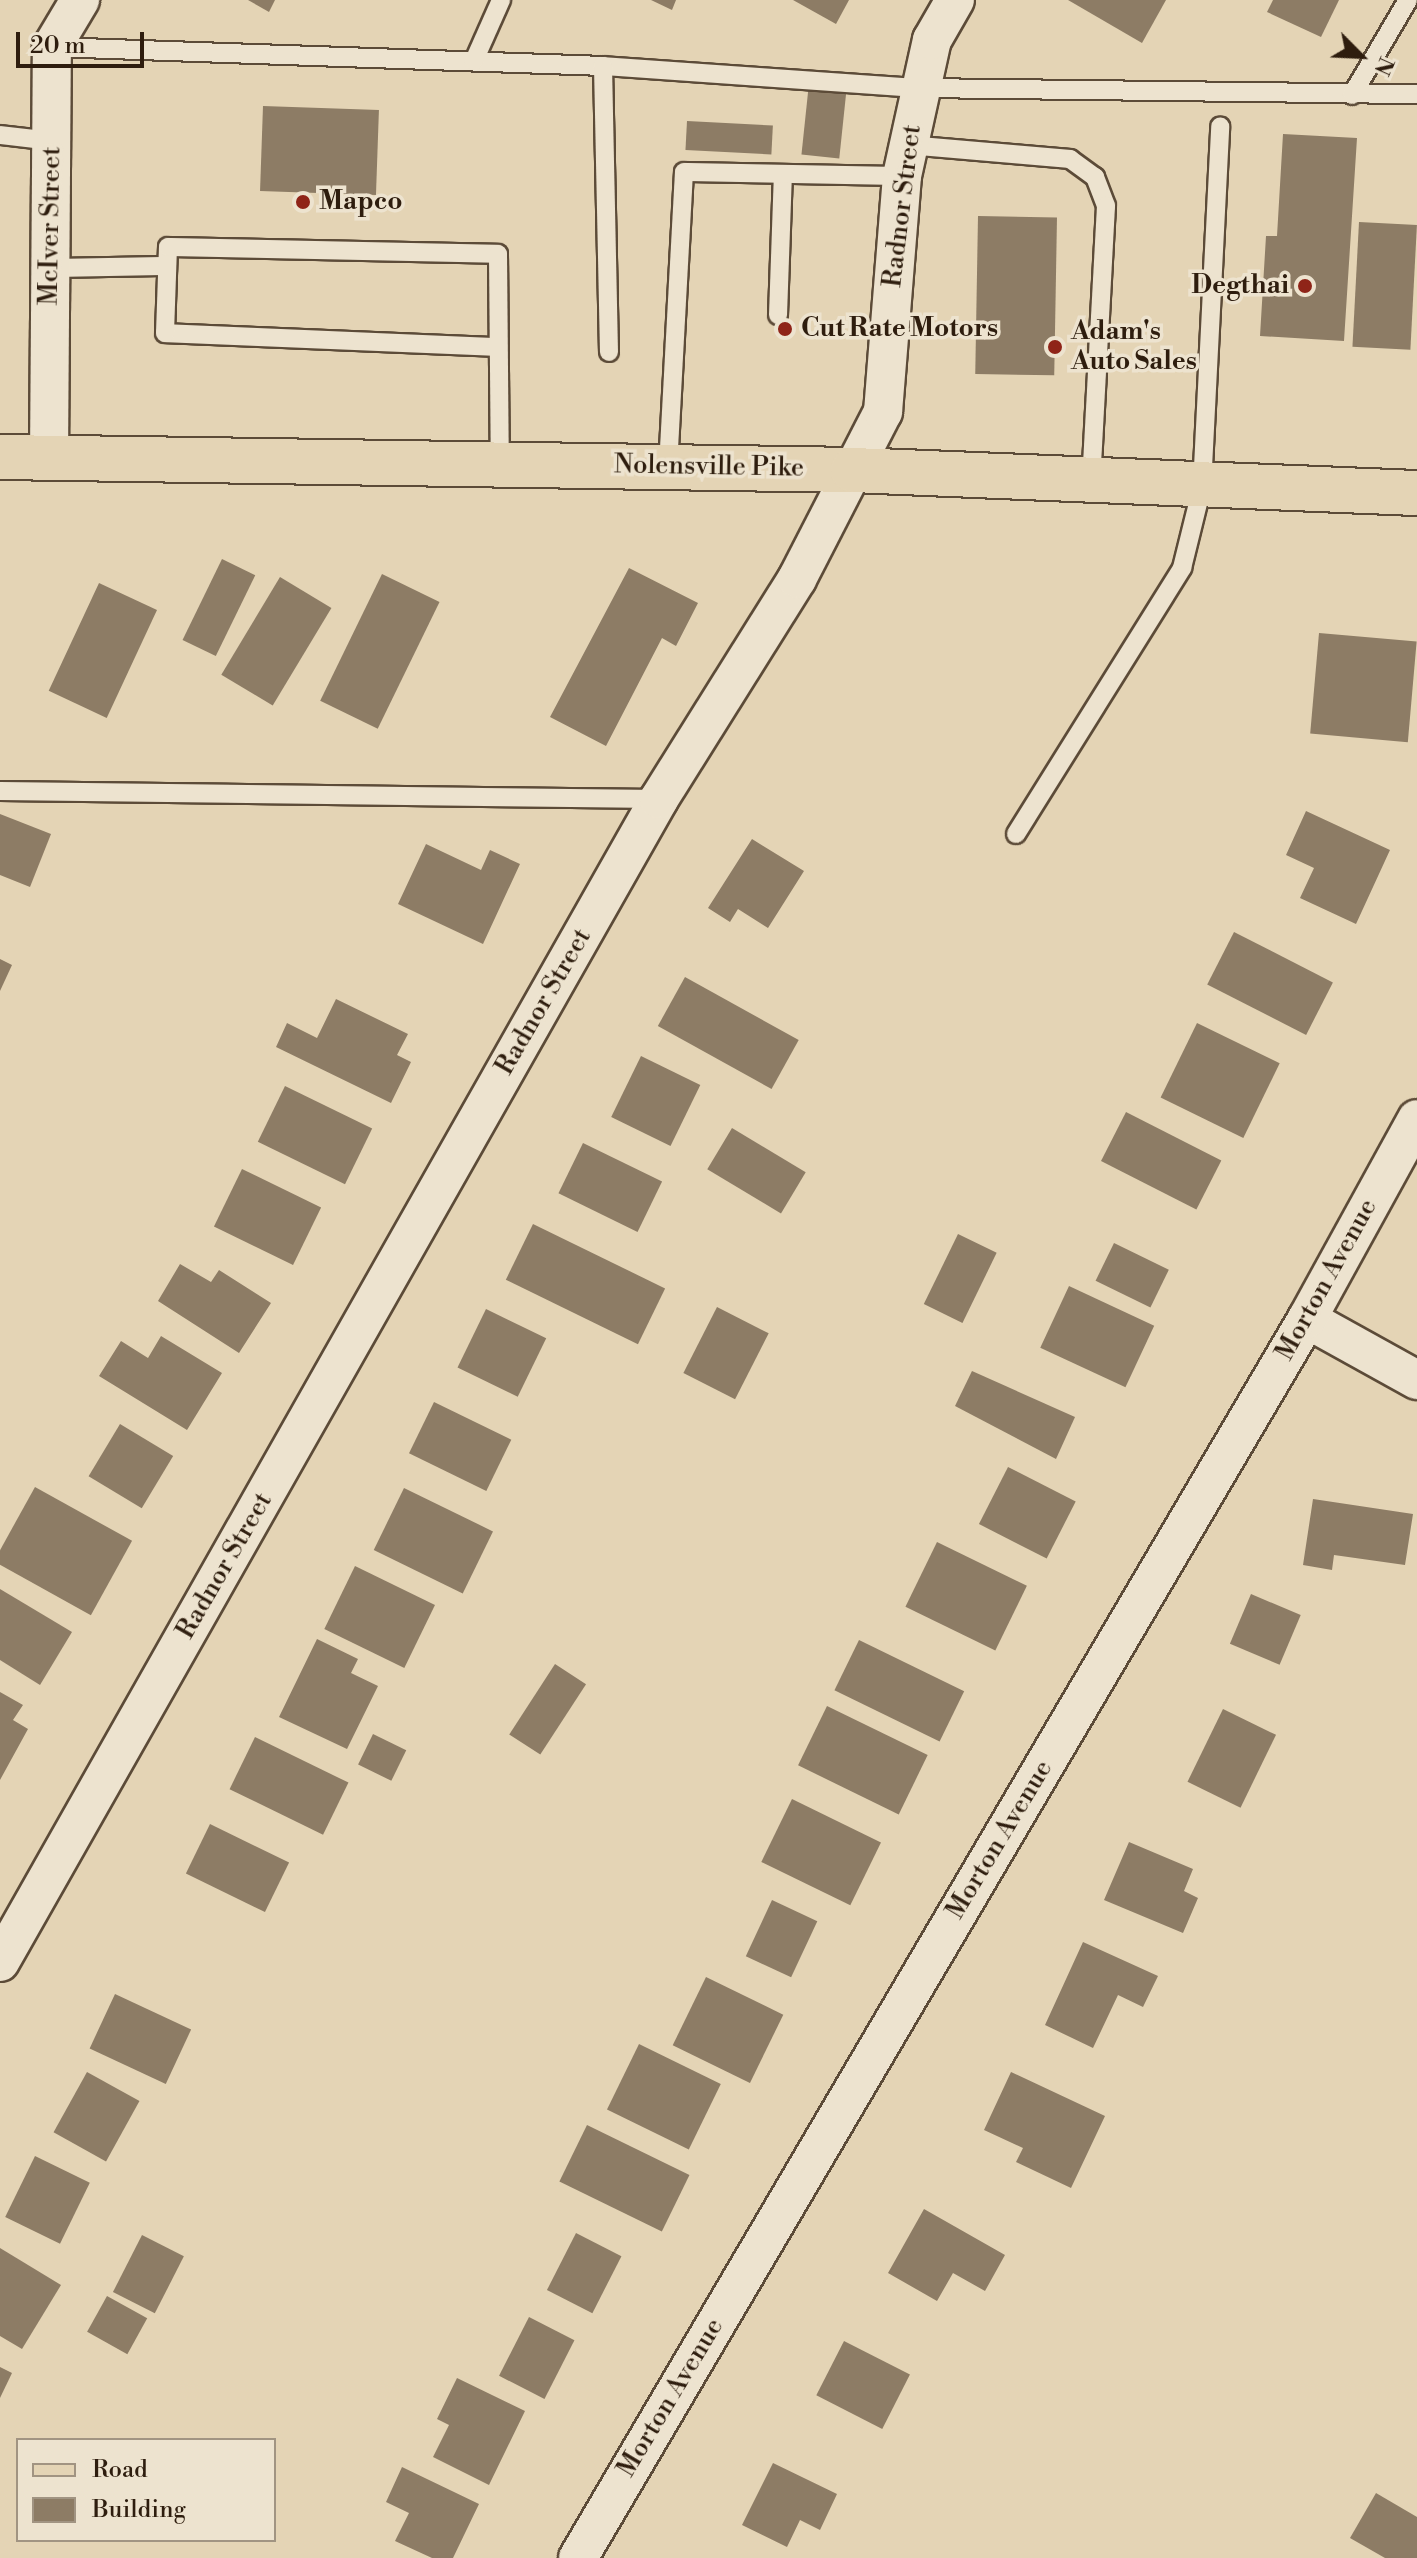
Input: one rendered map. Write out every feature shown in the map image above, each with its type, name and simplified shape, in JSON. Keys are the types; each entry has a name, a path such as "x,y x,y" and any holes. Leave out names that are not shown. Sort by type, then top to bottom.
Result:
{"main road":[{"name":"Nolensville Pike","path":"0,457 853,470 1202,487 1417,493"}],"street":[{"path":"52,47 80,0"},
{"name":"Radnor Street","path":"0,1962 659,799 797,579 883,412 905,160 918,88 932,40 955,0"},
{"name":"McIver Street","path":"49,459 52,47"},
{"name":"Morton Avenue","path":"578,2558 1307,1319 1417,1119"},
{"path":"1307,1319 1417,1380"}],"lane":[{"path":"474,61 501,0"},
{"path":"1352,95 1408,0"},
{"path":"52,47 603,66 918,88 1417,94"},
{"path":"603,66 609,352"},
{"path":"1016,834 1182,568 1202,487 1220,126"},
{"path":"0,135 52,141"},
{"path":"668,467 684,172 783,175 905,160 1070,159 1095,177 1106,206 1091,481"},
{"path":"778,315 783,175"},
{"path":"496,347 165,333 168,247 498,254 496,347 500,465"},
{"path":"50,268 167,266"},
{"path":"0,791 659,799"}],"building":[{"path":"248,0 275,0 269,12"},
{"path":"651,0 676,0 672,10"},
{"path":"793,0 849,0 836,24"},
{"path":"1068,0 1166,0 1142,43"},
{"path":"1273,0 1339,0 1321,37 1267,12"},
{"path":"809,83 847,87 839,159 801,155"},
{"path":"263,106 379,110 376,195 260,191"},
{"path":"687,121 773,126 771,154 685,150"},
{"name":"Degthai","path":"1283,134 1357,138 1344,341 1260,336 1266,236 1277,236"},
{"path":"978,216 1057,217 1054,375 975,374"},
{"path":"1359,222 1417,225 1410,350 1352,347"},
{"path":"222,559 255,575 216,656 183,640"},
{"path":"629,568 698,603 676,646 662,638 606,746 550,717"},
{"path":"382,574 440,602 378,729 320,701"},
{"path":"280,577 331,608 273,706 221,675"},
{"path":"99,583 157,610 107,718 49,691"},
{"path":"1319,633 1417,642 1408,742 1310,734"},
{"path":"1306,811 1390,850 1356,924 1300,898 1314,868 1286,855"},
{"path":"0,814 51,834 30,887 0,875"},
{"path":"752,839 804,871 768,928 738,909 730,922 708,908"},
{"path":"426,844 481,870 490,850 520,864 483,944 398,904"},
{"path":"1234,932 1333,982 1306,1035 1207,985"},
{"path":"0,959 12,965 0,991"},
{"path":"685,977 799,1040 772,1089 658,1026"},
{"path":"336,999 408,1034 397,1055 411,1062 391,1103 276,1047 287,1023 317,1038"},
{"path":"1197,1023 1280,1063 1243,1138 1161,1098"},
{"path":"641,1056 700,1085 671,1146 611,1117"},
{"path":"285,1086 372,1129 345,1184 258,1142"},
{"path":"1126,1112 1221,1161 1196,1210 1101,1161"},
{"path":"732,1128 806,1172 781,1213 707,1169"},
{"path":"583,1143 662,1182 638,1232 558,1193"},
{"path":"242,1169 321,1208 293,1265 214,1227"},
{"path":"533,1224 665,1288 638,1344 506,1280"},
{"path":"958,1234 997,1253 962,1323 924,1304"},
{"path":"1114,1243 1169,1270 1150,1307 1096,1281"},
{"path":"180,1264 211,1282 219,1270 271,1303 239,1353 158,1301"},
{"path":"1069,1286 1154,1326 1125,1387 1040,1348"},
{"path":"717,1307 769,1333 735,1399 683,1373"},
{"path":"486,1309 546,1338 518,1397 458,1367"},
{"path":"161,1336 222,1373 187,1430 99,1376 121,1341 148,1358"},
{"path":"972,1371 1075,1417 1056,1459 955,1406"},
{"path":"434,1402 511,1440 486,1491 409,1453"},
{"path":"120,1424 173,1456 142,1508 89,1476"},
{"path":"1008,1467 1076,1502 1047,1559 979,1524"},
{"path":"35,1487 132,1541 91,1615 0,1565 0,1550"},
{"path":"404,1488 493,1531 463,1593 374,1550"},
{"path":"1313,1499 1413,1514 1405,1565 1334,1555 1332,1570 1303,1565"},
{"path":"937,1542 1027,1586 995,1651 905,1607"},
{"path":"355,1566 435,1605 404,1668 324,1629"},
{"path":"0,1589 72,1632 40,1685 0,1660"},
{"path":"1251,1594 1301,1615 1280,1665 1230,1644"},
{"path":"317,1639 358,1659 351,1673 378,1686 347,1749 279,1717"},
{"path":"859,1640 964,1691 940,1742 834,1690"},
{"path":"555,1664 586,1684 540,1755 509,1734"},
{"path":"0,1692 23,1705 13,1720 28,1729 0,1780"},
{"path":"827,1706 928,1755 899,1814 798,1765"},
{"path":"1223,1709 1276,1735 1241,1808 1187,1782"},
{"path":"373,1734 406,1750 391,1781 358,1765"},
{"path":"255,1737 348,1783 323,1835 230,1789"},
{"path":"792,1799 881,1842 850,1905 761,1862"},
{"path":"210,1824 289,1863 265,1912 186,1873"},
{"path":"1129,1842 1193,1869 1184,1891 1198,1898 1183,1933 1104,1900"},
{"path":"772,1900 817,1921 791,1977 746,1956"},
{"path":"1083,1942 1158,1976 1143,2007 1118,1995 1093,2048 1045,2025"},
{"path":"706,1977 783,2015 750,2083 673,2045"},
{"path":"115,1994 191,2029 166,2084 90,2048"},
{"path":"639,2044 721,2084 689,2150 607,2110"},
{"path":"87,2072 139,2101 106,2161 54,2132"},
{"path":"1011,2072 1105,2116 1071,2188 1016,2162 1023,2148 984,2130"},
{"path":"587,2125 689,2175 662,2232 559,2182"},
{"path":"35,2156 90,2183 60,2244 5,2217"},
{"path":"924,2209 1005,2255 985,2291 953,2273 937,2301 888,2273"},
{"path":"576,2233 621,2256 592,2313 547,2290"},
{"path":"142,2235 184,2256 155,2313 113,2292"},
{"path":"0,2248 61,2285 22,2349 0,2336"},
{"path":"107,2296 147,2318 127,2354 87,2332"},
{"path":"529,2317 574,2340 544,2399 499,2376"},
{"path":"844,2341 910,2375 882,2429 816,2395"},
{"path":"0,2367 12,2373 0,2398"},
{"path":"457,2378 525,2411 489,2485 433,2457 449,2425 437,2419"},
{"path":"773,2463 837,2494 820,2530 800,2520 787,2547 742,2525"},
{"path":"402,2467 479,2504 453,2558 432,2558 395,2541 409,2513 386,2502"},
{"path":"1376,2493 1417,2517 1417,2558 1385,2558 1350,2538"}],"place":[{"name":"Mapco","path":"303,202"},
{"name":"Degthai","path":"1305,286"},
{"name":"Cut Rate Motors","path":"785,329"},
{"name":"Adam's Auto Sales","path":"1055,347"}]}
